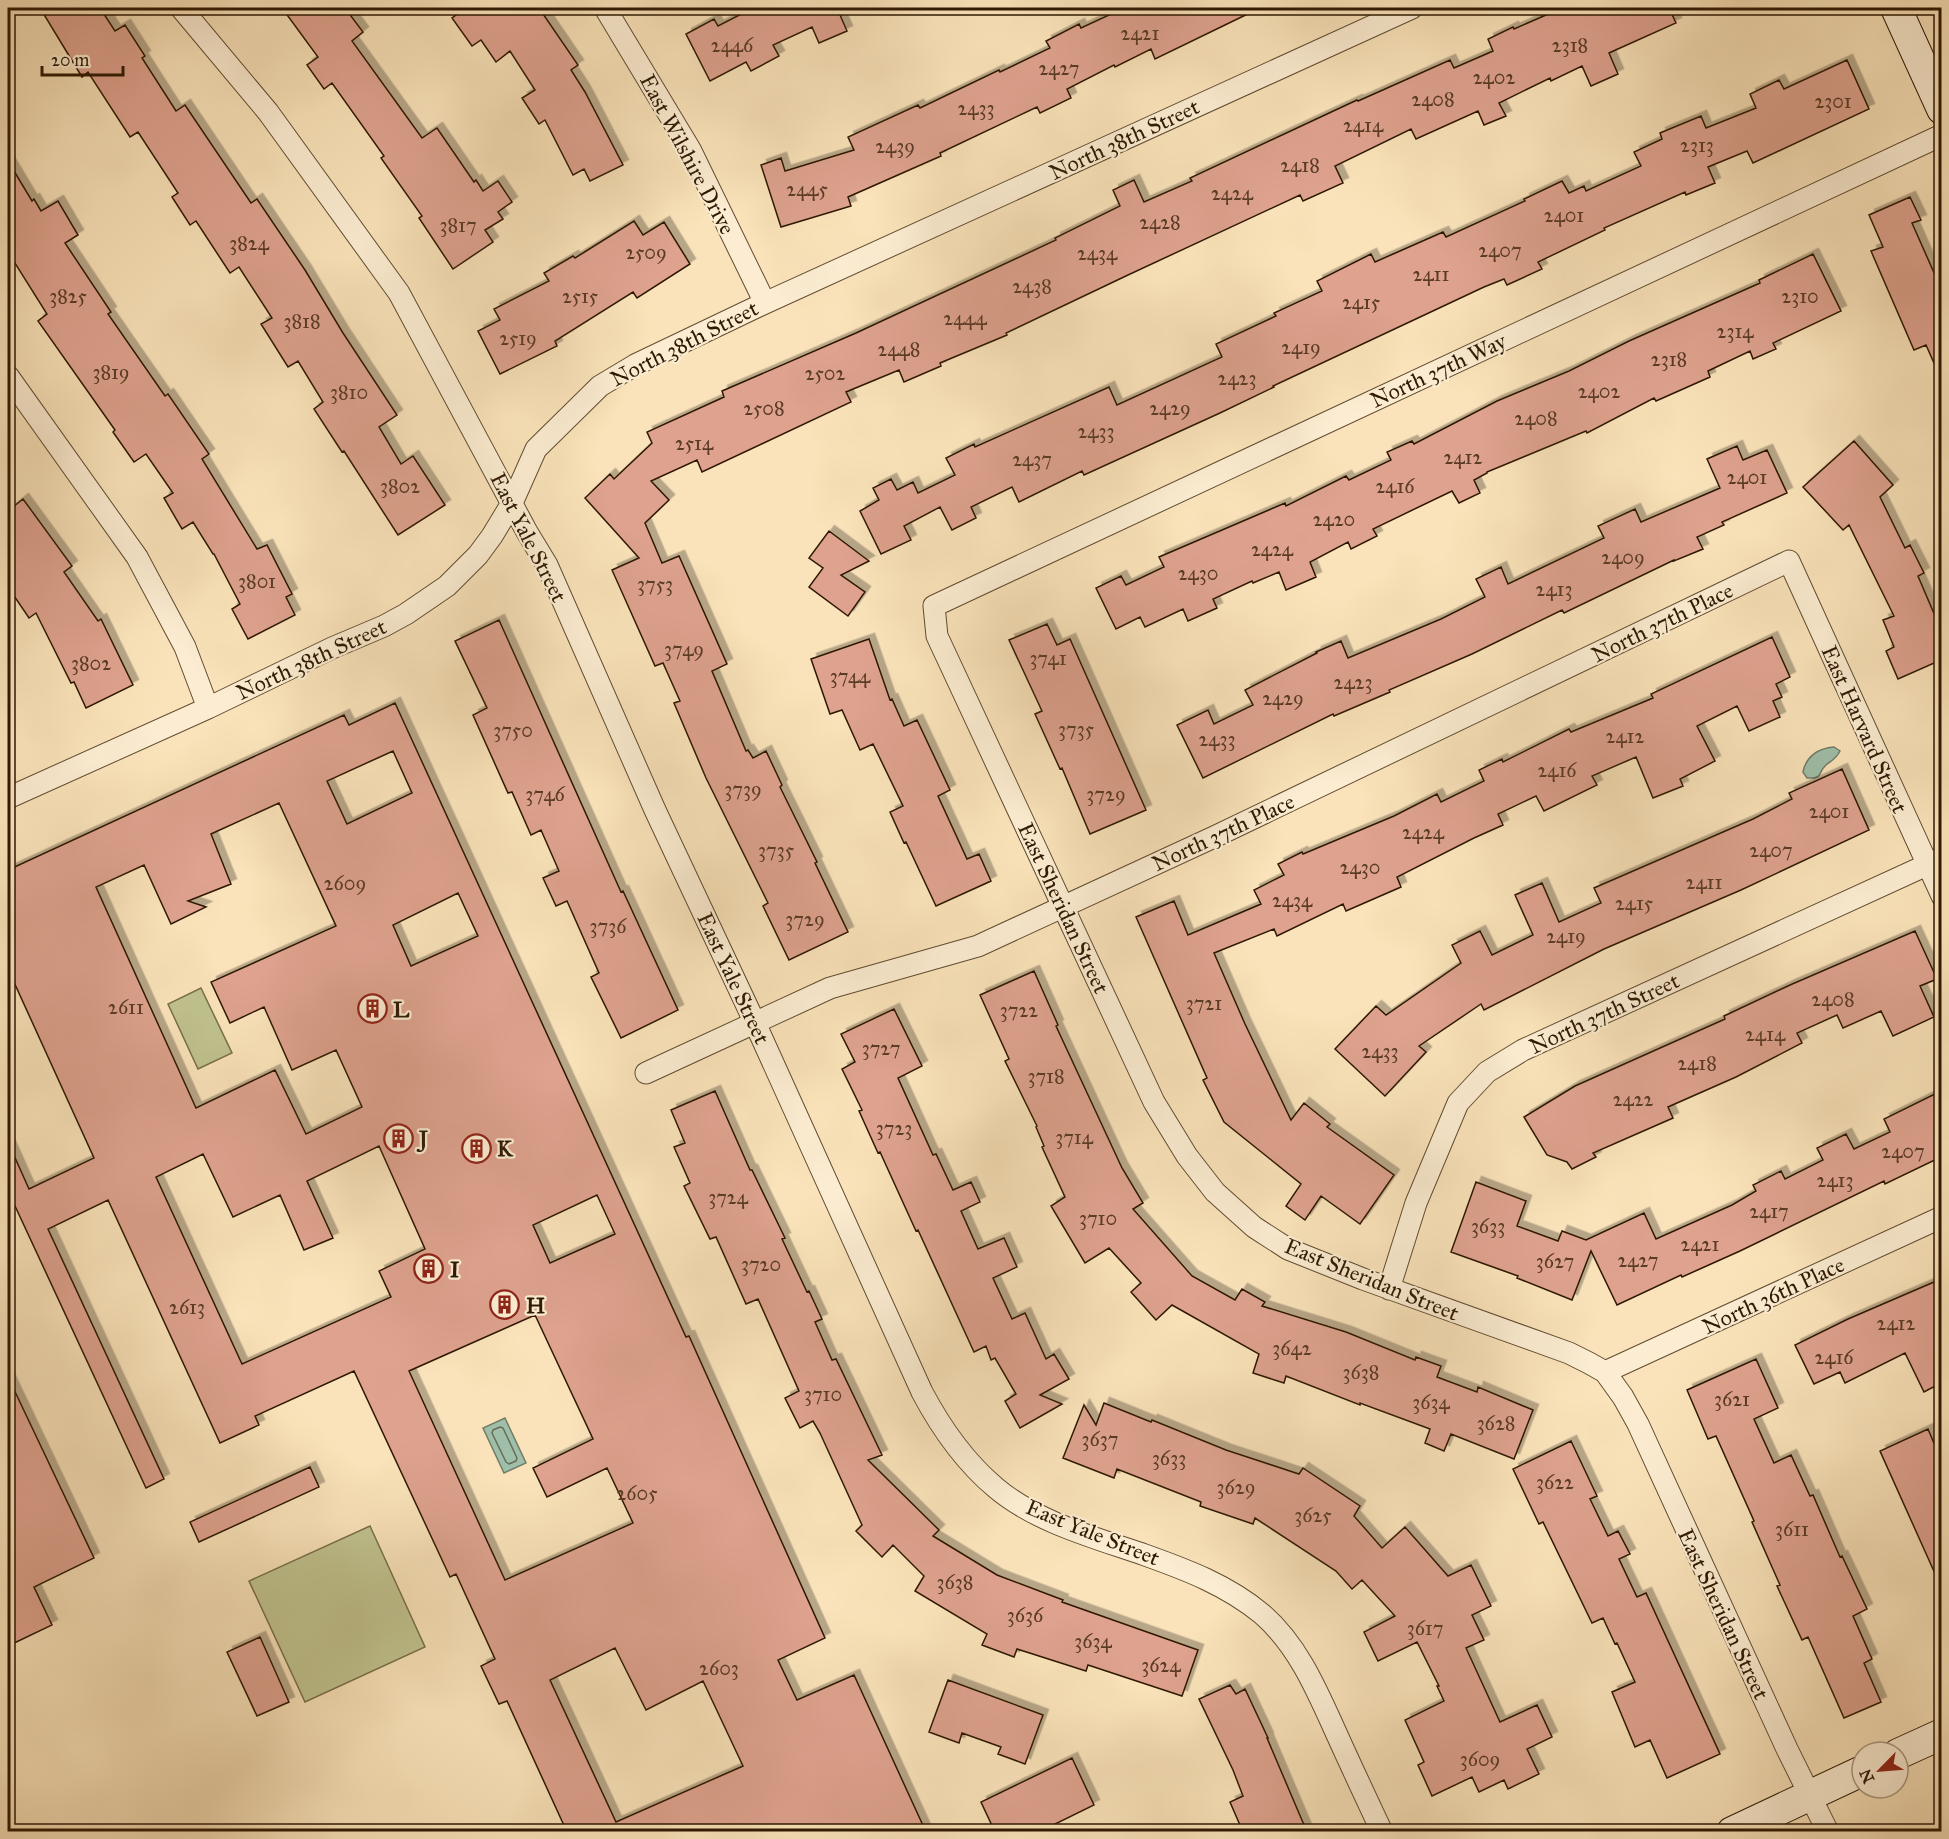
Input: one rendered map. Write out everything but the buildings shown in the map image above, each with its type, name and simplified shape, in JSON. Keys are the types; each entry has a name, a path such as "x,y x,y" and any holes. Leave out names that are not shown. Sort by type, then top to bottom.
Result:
{"main road":[{"path":"1896,8 1941,109"},
{"path":"1910,1748 1941,1734"},
{"path":"1732,1832 1850,1776"}],"street":[{"name":"East Yale Street","path":"181,8 268,112 399,293 547,565 655,810 755,1023 922,1392 940,1426 962,1453 997,1489 1036,1514 1188,1570 1226,1589 1262,1614 1290,1643 1311,1681 1382,1832"},
{"name":"North 38th Street","path":"8,798 208,708 406,614 447,586 478,555 512,503 536,449 600,386 635,365 765,303 1412,8"},
{"name":"East Wilshire Drive","path":"611,9 691,151 765,303"},
{"name":"North 37th Way","path":"933,606 1941,135"},
{"path":"8,376 137,557 185,647 208,708"},
{"name":"North 37th Place","path":"646,1073 830,988 978,946 1214,837 1789,561"},
{"name":"East Harvard Street","path":"1789,561 1934,862 1941,896"},
{"name":"East Sheridan Street","path":"933,606 937,636 1154,1102 1187,1156 1215,1192 1254,1227 1288,1249 1389,1289 1569,1353 1605,1372 1623,1396 1638,1424 1827,1832"},
{"name":"North 37th Street","path":"1389,1289 1416,1203 1458,1104 1487,1072 1523,1050 1934,862"},
{"name":"North 36th Place","path":"1605,1372 1941,1217"}],"green space":[{"path":"201,988 232,1053 198,1069 168,1004"},
{"path":"370,1526 425,1647 305,1702 249,1581"}],"water":[{"path":"1834,747 1840,751 1837,756 1823,768 1818,776 1807,778 1803,772 1810,757 1818,751"},
{"path":"505,1418 526,1463 504,1473 483,1428"}],"place":[{"name":"L","path":"372,1009"},
{"name":"J","path":"398,1138"},
{"name":"K","path":"476,1148"},
{"name":"I","path":"429,1269"},
{"name":"H","path":"505,1305"}]}
